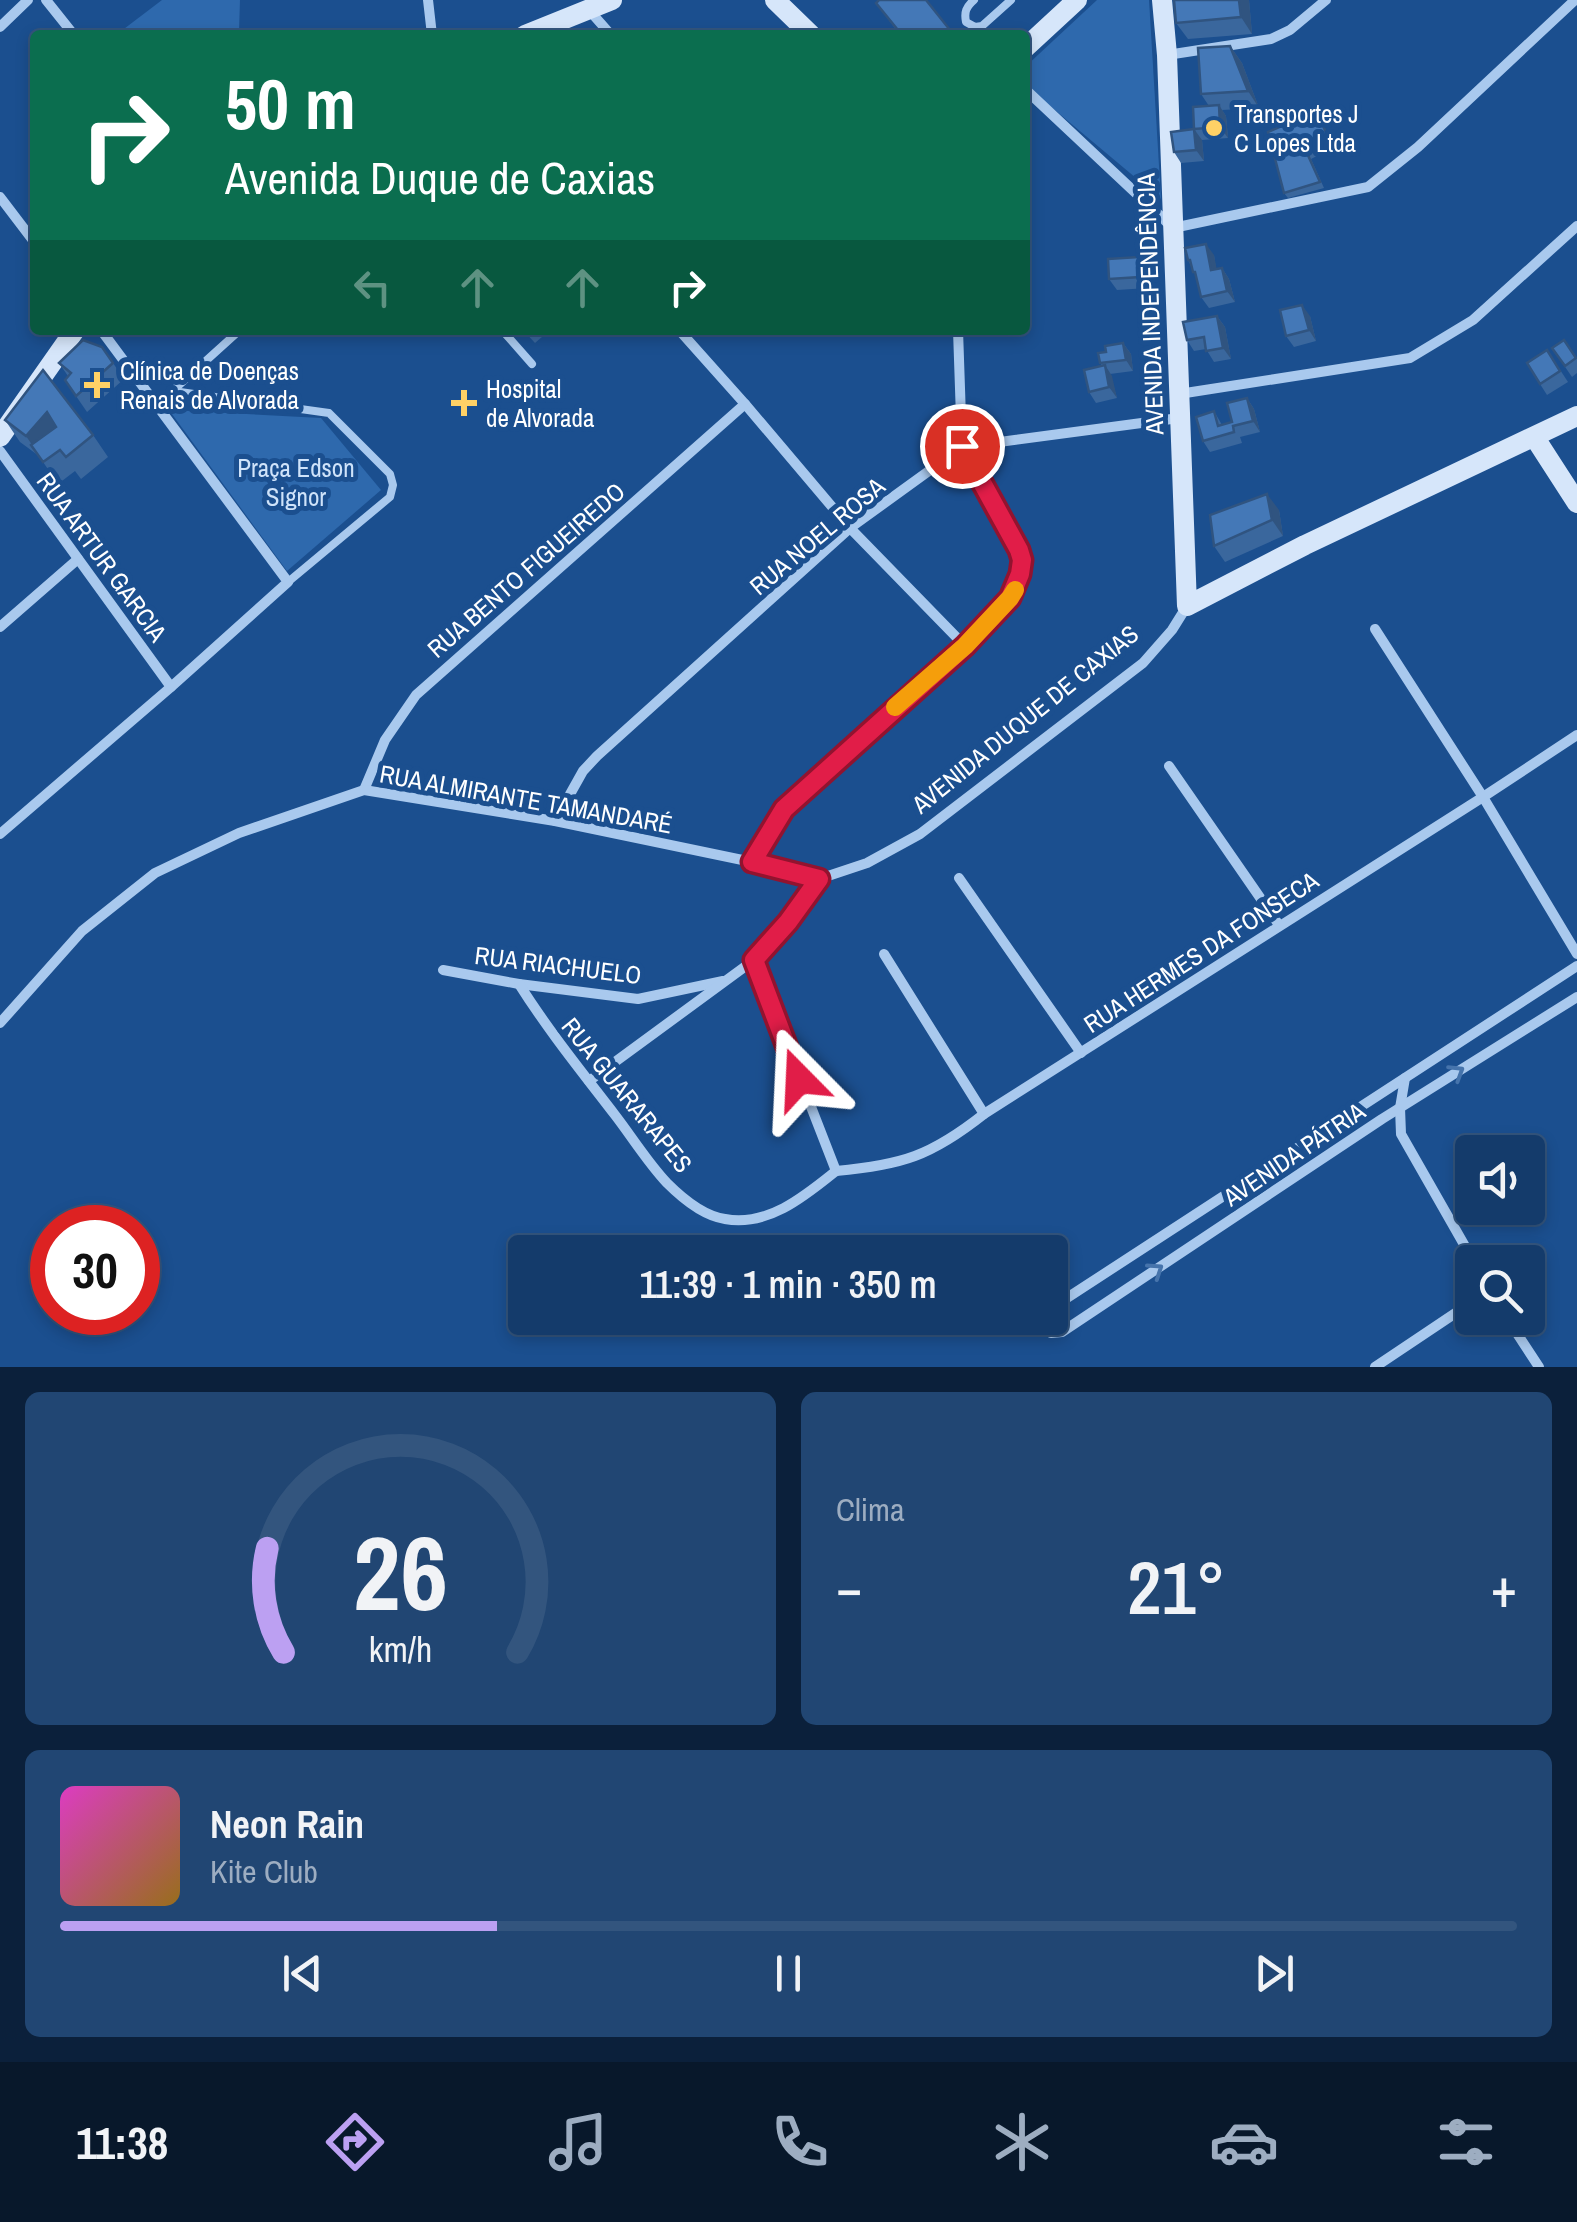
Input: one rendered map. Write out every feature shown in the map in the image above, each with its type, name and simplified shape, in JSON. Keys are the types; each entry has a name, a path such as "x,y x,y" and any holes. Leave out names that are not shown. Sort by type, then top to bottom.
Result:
{"street":[{"path":"0,27 28,0"},
{"path":"46,0 70,30"},
{"path":"428,0 431,30"},
{"path":"538,30 612,0"},
{"path":"775,0 806,30"},
{"name":"AVENIDA INDEPENDÊNCIA","path":"1162,0 1168,55 1187,606"},
{"path":"1168,55 1272,39 1290,30 1326,0"},
{"path":"1030,94 1172,228 1368,188 1418,147 1575,0"},
{"path":"1030,43 1066,3"},
{"path":"590,10 608,30"},
{"path":"0,196 30,236"},
{"path":"1178,394 1410,358 1473,320 1577,226"},
{"path":"0,437 71,335"},
{"path":"2,829 288,582 105,335"},
{"path":"683,335 850,528 965,646"},
{"path":"752,862 784,809 965,646 1010,598 1020,574 1019,550 962,446 958,335"},
{"name":"RUA BENTO FIGUEIREDO","path":"364,790 385,740 416,694 745,404"},
{"name":"AVENIDA DUQUE DE CAXIAS","path":"819,879 867,863 920,834 1143,663 1187,606 1577,416"},
{"name":"RUA NOEL ROSA","path":"555,821 583,771 597,756 850,528 962,446 1178,418"},
{"path":"1535,438 1577,503"},
{"name":"RUA ARTUR GARCIA","path":"0,451 171,687"},
{"path":"0,627 78,559"},
{"path":"1375,629 1483,797 1577,954"},
{"name":"RUA HERMES DA FONSECA","path":"836,1171 907,1160 952,1138 1577,734"},
{"path":"1168,766 1279,925"},
{"name":"RUA ALMIRANTE TAMANDARÉ","path":"0,1023 82,931 154,873 239,833 364,790 555,821 819,879"},
{"path":"959,878 1081,1053"},
{"path":"589,1081 754,960 819,879"},
{"path":"884,954 984,1114"},
{"path":"754,960 836,1171"},
{"name":"AVENIDA PÁTRIA","path":"1068,1297 1577,966"},
{"name":"RUA RIACHUELO","path":"444,970 638,999 727,980"},
{"name":"RUA GUARARAPES","path":"518,984 667,1182 702,1211 725,1220 752,1220 805,1195 836,1171"},
{"name":"AVENIDA PÁTRIA","path":"1068,1328 1326,1156 1577,997"},
{"path":"1504,1014 1516,1036"},
{"path":"1404,1078 1401,1134 1464,1245"},
{"path":"1315,1137 1326,1156"},
{"path":"1117,1266 1130,1287"},
{"path":"1375,1367 1455,1313"},
{"path":"1519,1335 1539,1367"}],"lane":[{"path":"974,0 964,14 969,30 982,26 1011,0"},
{"path":"157,405 234,335"},
{"path":"506,335 532,364"},
{"path":"172,391 329,414 390,474 390,497 288,582"}],"green space":[{"path":"162,0 240,0 239,30 123,30"},
{"path":"1097,0 1149,0 1161,199 1030,89 1030,62"},
{"name":"Praça Edson Signor","path":"169,410 321,418 381,490 287,571"}],"building":[{"path":"926,0 950,30 898,30 876,3"},
{"path":"1174,0 1239,0 1241,17 1176,23"},
{"path":"1230,46 1248,91 1201,94 1198,48"},
{"path":"1219,105 1220,127 1194,129 1193,107"},
{"path":"1316,111 1330,141 1307,153 1320,182 1284,193 1268,132"},
{"path":"1194,129 1196,150 1174,152 1171,132"},
{"path":"1206,244 1211,270 1222,268 1227,291 1201,297 1185,248"},
{"path":"1139,257 1140,277 1109,279 1108,259"},
{"path":"1302,305 1309,330 1286,336 1280,310"},
{"path":"1217,316 1223,348 1206,351 1204,337 1187,340 1183,322"},
{"path":"83,340 102,347 113,363 76,396 65,380 71,373 59,363"},
{"path":"1564,340 1576,358 1565,366 1552,348"},
{"path":"1123,343 1126,360 1100,363 1098,353 1106,352 1105,346"},
{"path":"1547,350 1560,371 1540,384 1527,363"},
{"path":"1105,365 1109,387 1089,392 1084,370"},
{"path":"43,370 93,435 66,457 60,450 43,462 31,445 56,427 47,412 26,436 5,420"},
{"path":"1247,398 1253,421 1233,426 1234,432 1203,441 1196,417 1214,411 1218,426 1232,422 1227,403"},
{"path":"1267,494 1272,520 1214,546 1210,515"}],"slow traffic":[{"path":"895,707 965,646 1015,590"}],"place":[{"name":"Transportes J C Lopes Ltda","path":"1214,128"},
{"name":"Clínica de Doenças Renais de Alvorada","path":"97,385"},
{"name":"Hospital de Alvorada","path":"464,403"}],"route":[{"path":"799,1079 754,960 819,879 752,862 784,809 965,646 1010,598 1020,574 1019,550 962,446"}]}
